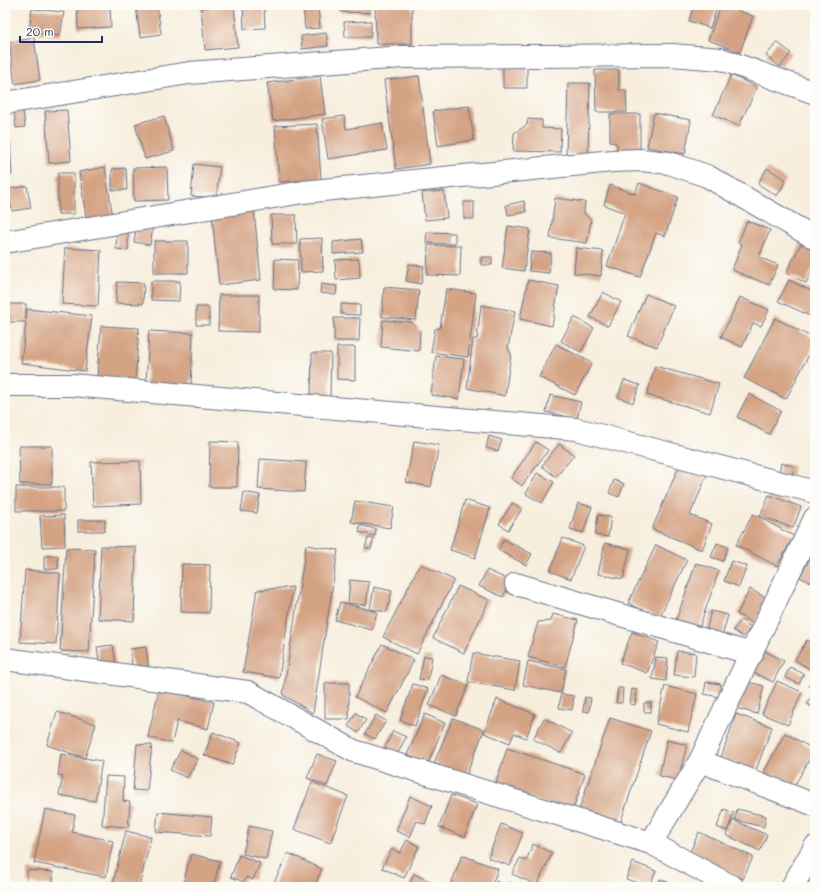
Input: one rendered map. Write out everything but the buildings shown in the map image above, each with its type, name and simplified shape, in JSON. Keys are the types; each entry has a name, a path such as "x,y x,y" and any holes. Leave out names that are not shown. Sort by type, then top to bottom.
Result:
{"street":[{"path":"5,103 189,73 403,57 672,55 722,59 815,93"},
{"path":"5,242 303,192 614,161 641,160 669,163 707,176 815,238"},
{"path":"5,385 71,385 576,429 815,492"},
{"path":"650,843 700,761 752,654 815,518"},
{"path":"516,584 752,654"},
{"path":"5,659 248,692 354,751 650,843 733,887"},
{"path":"700,761 815,805"},
{"path":"792,887 815,847"}]}
